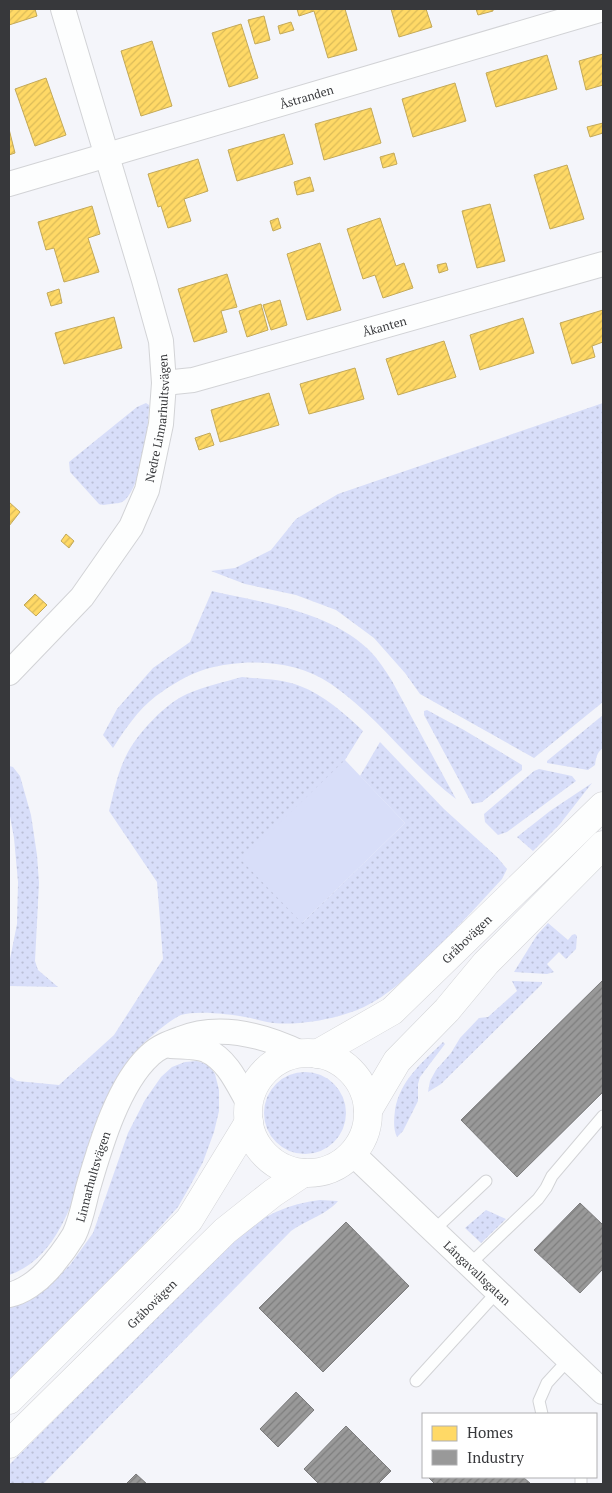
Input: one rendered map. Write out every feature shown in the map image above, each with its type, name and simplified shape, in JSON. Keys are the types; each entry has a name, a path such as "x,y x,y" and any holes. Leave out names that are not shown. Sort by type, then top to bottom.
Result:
{"main road":[{"name":"Gråbovägen","path":"9,1400 189,1220 249,1114 255,1085 267,1070 284,1058 310,1054 392,1011 603,806"},
{"name":"Gråbovägen","path":"368,1110 397,1061 447,1010 486,963 603,845"},
{"name":"Gråbovägen","path":"249,1114 256,1144 267,1157 282,1167 304,1173 317,1172 330,1169 342,1163 353,1154 365,1133 368,1110 366,1096 353,1073 342,1064 330,1058 310,1054"},
{"name":"Gråbovägen","path":"9,1444 224,1231 272,1193 304,1173"}],"street":[{"name":"Nedre Linnarhultsvägen","path":"9,673 82,596 131,528 147,490 161,424 164,383 161,341 63,9"},
{"name":"Åstranden","path":"9,184 603,9"},
{"name":"Åkanten","path":"164,383 193,380 603,264"},
{"name":"Linnarhultsvägen","path":"9,1294 31,1285 42,1276 60,1256 75,1233 98,1154 124,1088 150,1055 164,1045 190,1035 209,1032 232,1032 284,1044 310,1054"},
{"path":"164,1045 205,1050 218,1058 229,1070 249,1114"},
{"name":"Långavallsgatan","path":"353,1154 603,1392"}],"lane":[{"path":"470,1264 538,1199 552,1176 603,1116"},
{"path":"434,1230 486,1181"},
{"path":"416,1381 498,1291"},
{"path":"542,1413 539,1401 547,1383 569,1359"}],"shaded area":[{"path":"146,403 149,405 148,427 136,482 125,500 105,505 99,504 70,472 69,462 137,407"},
{"path":"603,403 603,702 534,758 420,694 405,673 374,638 336,610 296,595 245,584 211,571 235,568 271,550 296,519 338,494"},
{"path":"212,591 295,610 315,617 353,637 369,650 392,681 456,799 424,771 364,711 331,684 302,670 270,663 237,663 221,666 200,671 180,680 143,707 113,748 103,735 117,709 153,668 190,642"},
{"path":"242,677 286,682 309,690 334,706 363,731 345,760 302,923 405,823 360,776 380,742 444,809 497,857 507,869 502,879 416,968 388,992 364,1007 342,1015 304,1023 267,1022 248,1017 222,1014 187,1014 177,1017 161,1028 142,1045 126,1068 73,1200 58,1231 38,1258 25,1268 9,1275 9,1076 17,1081 59,1085 114,1035 163,959 157,882 109,811 122,766 128,752 139,736 170,704 194,691"},
{"path":"427,710 522,765 522,770 482,802 472,804 424,715 424,711"},
{"path":"603,715 603,748 598,753 595,765 588,770 547,763 547,761"},
{"path":"345,760 405,823 302,923 241,860"},
{"path":"9,766 13,767 20,776 31,815 37,855 39,883 35,961 38,970 58,987 9,986 9,964 17,924 18,882 14,838 9,811"},
{"path":"539,769 572,776 576,781 507,832 498,835 485,822 484,814 534,771"},
{"path":"592,783 560,824 533,851 517,837 550,811"},
{"path":"548,923 568,940 575,934 577,936 576,949 566,959 559,952 547,964 554,972 547,974 514,972 537,935"},
{"path":"512,981 542,982 542,984 441,1084 428,1092 430,1081 436,1070 451,1053 460,1038 479,1018 488,1017 517,991"},
{"path":"443,1042 445,1044 420,1077 418,1101 403,1131 397,1137 394,1127 395,1113 402,1090 413,1073"},
{"path":"197,1061 209,1065 215,1074 219,1090 219,1111 214,1132 203,1162 178,1207 9,1382 9,1308 43,1291 70,1265 93,1233 128,1133 145,1100 161,1077 172,1067 185,1062"},
{"path":"305,1072 321,1076 334,1084 342,1097 346,1113 342,1129 334,1142 321,1150 305,1154 289,1150 276,1142 268,1129 264,1113 268,1097 276,1084 289,1076"},
{"path":"320,1200 338,1201 329,1209 291,1231 43,1484 9,1484 9,1465 245,1229 281,1210"},
{"path":"486,1210 506,1219 481,1243 465,1228"}],"building: Homes":[{"path":"9,9 35,9 37,16 9,25"},
{"path":"297,9 345,9 357,50 328,58 314,11 299,16"},
{"path":"391,9 426,9 432,27 399,37"},
{"path":"476,9 493,9 493,11 478,15"},
{"path":"264,16 270,40 255,44 248,20"},
{"path":"291,22 294,30 280,34 278,26"},
{"path":"241,24 258,78 229,87 212,33"},
{"path":"152,41 172,106 141,116 121,51"},
{"path":"603,54 603,85 586,90 579,61"},
{"path":"547,55 557,89 496,107 486,73"},
{"path":"46,78 66,135 35,146 15,89"},
{"path":"455,83 466,121 413,137 402,99"},
{"path":"371,108 381,143 324,160 315,124"},
{"path":"603,123 603,133 590,137 587,127"},
{"path":"9,129 15,153 9,155"},
{"path":"284,134 293,164 237,181 228,150"},
{"path":"394,153 397,164 383,168 380,157"},
{"path":"198,159 208,191 184,199 191,221 168,228 161,206 158,207 148,174"},
{"path":"567,165 584,219 550,229 534,175"},
{"path":"310,177 314,191 297,195 294,182"},
{"path":"490,204 505,261 477,268 462,211"},
{"path":"92,206 100,234 88,238 99,272 64,282 54,248 46,250 38,222"},
{"path":"278,218 281,228 273,231 270,221"},
{"path":"380,218 396,266 404,263 413,288 383,298 375,275 363,279 347,229"},
{"path":"320,243 341,310 307,320 287,254"},
{"path":"446,263 448,270 439,273 437,265"},
{"path":"227,274 237,307 221,311 227,332 194,342 178,289"},
{"path":"59,289 62,303 51,306 47,293"},
{"path":"280,300 287,325 271,330 263,305"},
{"path":"261,304 268,330 247,337 239,311"},
{"path":"603,310 603,342 592,346 595,357 572,364 560,323"},
{"path":"114,317 122,348 64,364 55,333"},
{"path":"523,318 534,353 480,370 470,335"},
{"path":"444,341 456,377 398,395 386,359"},
{"path":"355,368 364,399 309,414 300,384"},
{"path":"269,393 279,425 220,442 211,410"},
{"path":"210,433 214,445 199,450 195,438"},
{"path":"9,502 20,512 9,526"},
{"path":"66,534 74,541 69,548 61,541"},
{"path":"35,594 47,605 36,616 24,605"}],"building: Industry":[{"path":"603,980 603,1092 517,1177 461,1120"},
{"path":"580,1203 603,1225 603,1269 580,1293 534,1250"},
{"path":"346,1222 409,1286 323,1372 259,1308"},
{"path":"296,1392 314,1410 278,1447 260,1429"},
{"path":"346,1426 391,1471 378,1484 319,1484 304,1469"},
{"path":"136,1474 147,1484 126,1484"},
{"path":"429,1478 524,1478 531,1484 435,1484"}]}
